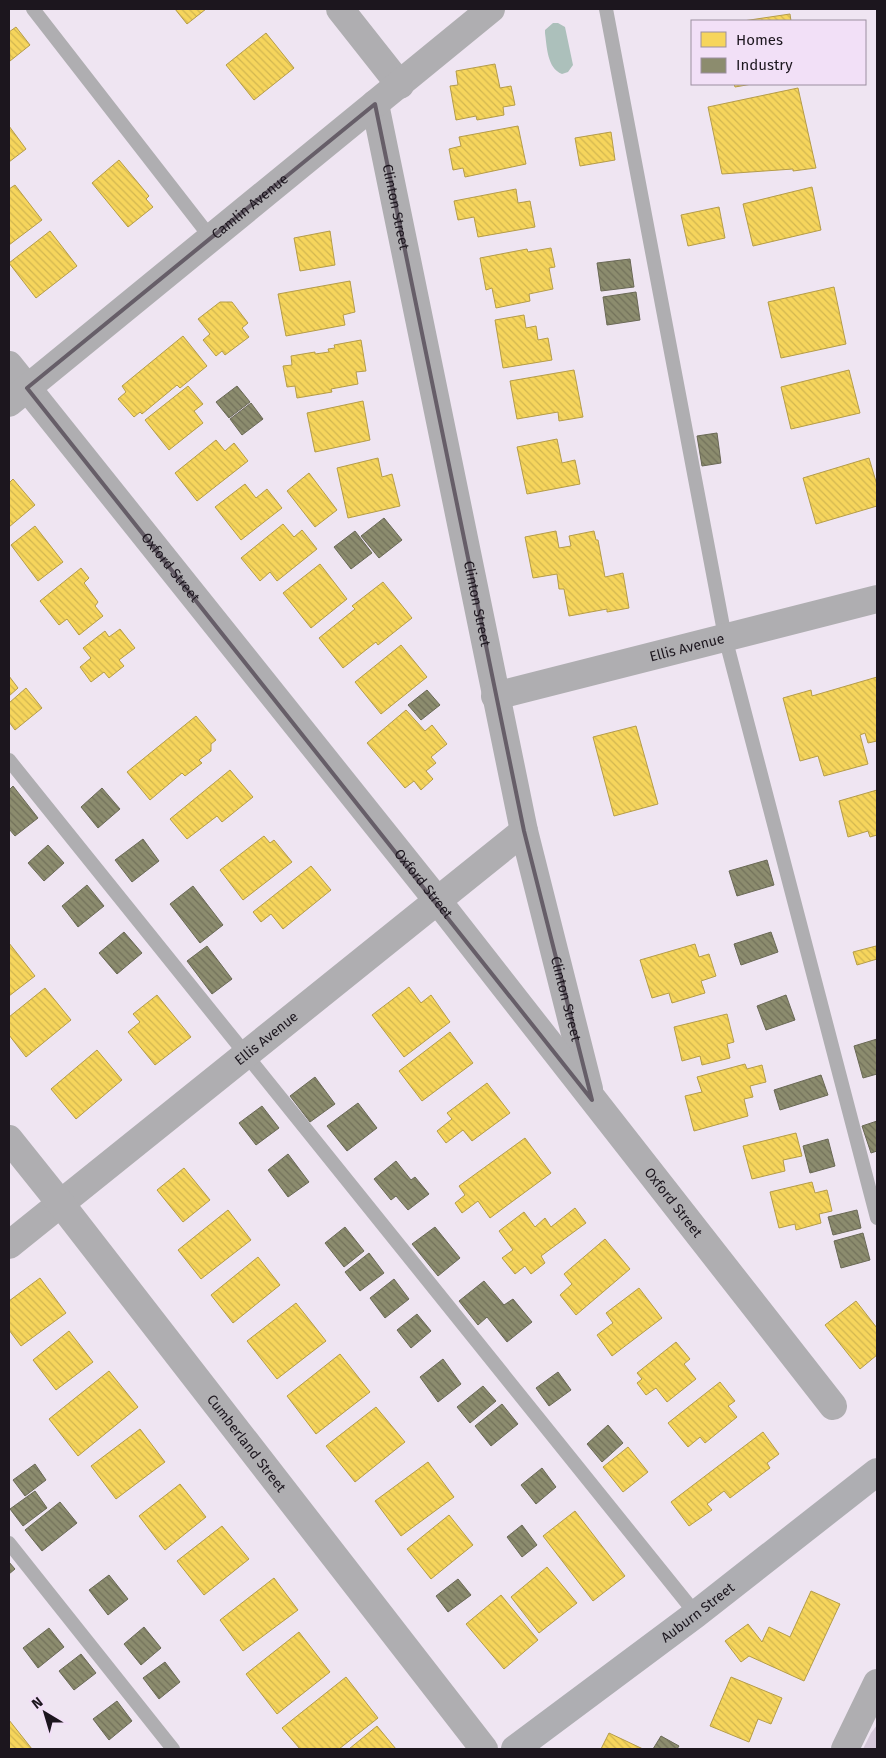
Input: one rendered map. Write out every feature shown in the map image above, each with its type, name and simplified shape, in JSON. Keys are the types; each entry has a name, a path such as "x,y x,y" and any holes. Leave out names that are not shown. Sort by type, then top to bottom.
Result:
{"main road":[{"name":"Auburn Street","path":"515,1749 696,1614 877,1472"}],"street":[{"path":"340,9 400,84"},
{"name":"Camlin Avenue","path":"18,396 491,9"},
{"name":"Clinton Street","path":"375,104 524,831 592,1100"},
{"name":"Oxford Street","path":"9,365 18,396 437,900 833,1406"},
{"name":"Ellis Avenue","path":"495,696 877,599"},
{"name":"Ellis Avenue","path":"9,1246 524,831"},
{"name":"Cumberland Street","path":"9,1139 484,1749"},
{"path":"845,1749 874,1696"}],"lane":[{"path":"34,9 212,238"},
{"path":"606,9 725,637 877,1218"},
{"path":"9,760 696,1614"},
{"path":"9,1542 173,1749"}],"highlighted area":[{"path":"375,104 495,696 524,831 592,1100 27,388"}],"shaded area":[{"path":"553,23 558,23 565,27 573,65 568,72 562,74 553,67 547,51 545,30"},
{"path":"877,1725 877,1749 863,1749 871,1733"}],"building: Homes":[{"path":"175,9 206,9 187,24"},
{"path":"790,14 791,20 750,20"},
{"path":"16,27 30,45 10,61 9,32"},
{"path":"266,33 294,68 254,100 226,65"},
{"path":"495,64 500,88 511,86 515,105 503,107 504,115 477,120 476,116 456,120 450,86 458,85 456,71"},
{"path":"798,88 816,168 793,171 793,169 722,174 708,107"},
{"path":"9,126 26,149 9,162"},
{"path":"518,126 526,164 465,177 463,168 453,170 449,149 461,146 459,137"},
{"path":"611,132 615,160 580,166 575,138"},
{"path":"119,160 149,196 146,199 153,207 128,227 92,183"},
{"path":"15,185 42,220 9,245 9,189"},
{"path":"812,187 821,230 753,246 743,204"},
{"path":"516,189 518,203 530,201 535,227 478,237 474,217 458,220 454,201"},
{"path":"719,207 725,238 688,246 681,215"},
{"path":"50,231 77,266 36,298 9,263"},
{"path":"330,231 335,265 300,271 294,238"},
{"path":"551,248 555,267 549,268 553,289 529,294 530,301 496,308 492,288 486,290 480,258 527,249 528,252"},
{"path":"350,281 355,312 343,315 345,325 286,336 278,294"},
{"path":"834,287 846,344 781,358 768,302"},
{"path":"220,302 232,302 248,323 242,328 249,337 225,355 222,351 216,356 203,340 210,334 198,319"},
{"path":"524,315 526,328 536,326 538,340 548,338 552,360 503,368 495,320"},
{"path":"183,336 207,366 180,388 177,385 142,414 140,412 134,417 118,399 126,392 122,386"},
{"path":"361,340 366,371 356,372 358,384 331,389 332,392 297,398 295,386 287,387 283,366 292,365 291,356 329,352 328,349 335,348 334,345"},
{"path":"574,370 583,417 559,421 558,412 517,419 510,381"},
{"path":"849,370 860,413 791,429 781,387"},
{"path":"188,386 203,404 194,411 203,423 169,450 145,420"},
{"path":"363,401 370,440 315,452 307,413"},
{"path":"557,439 562,463 575,460 580,484 527,494 517,447"},
{"path":"216,440 225,451 234,443 248,461 197,501 175,473"},
{"path":"378,458 382,477 392,474 400,506 348,518 337,468"},
{"path":"869,458 877,485 877,506 816,524 803,478"},
{"path":"309,473 337,510 315,527 287,491"},
{"path":"13,479 35,505 9,527 9,483"},
{"path":"245,484 256,498 267,489 282,508 241,540 215,507"},
{"path":"283,524 294,537 302,530 317,549 277,581 270,572 260,581 241,558"},
{"path":"35,526 63,562 38,581 11,545"},
{"path":"556,531 559,548 571,546 569,536 594,531 596,540 598,540 605,577 623,573 629,608 607,612 607,609 569,616 564,589 559,589 557,574 533,578 525,537"},
{"path":"320,564 347,599 311,628 283,593"},
{"path":"81,568 89,578 84,583 98,602 95,606 103,616 79,635 67,619 59,625 40,601"},
{"path":"383,582 412,618 378,645 376,642 343,668 319,638 355,609 352,606"},
{"path":"120,629 135,648 119,660 124,666 109,678 104,672 91,682 80,667 91,658 83,648 105,631 109,637"},
{"path":"401,645 427,677 381,714 355,682"},
{"path":"9,676 18,688 9,696"},
{"path":"877,677 877,741 868,743 865,733 860,735 868,764 824,776 818,756 800,761 783,698 811,690 812,696"},
{"path":"26,688 42,708 15,730 9,722 9,703"},
{"path":"406,710 425,731 432,725 447,744 431,757 436,763 426,771 433,779 421,790 414,781 405,788 367,743"},
{"path":"196,716 216,740 211,744 211,751 199,760 202,763 185,776 182,773 150,800 127,772"},
{"path":"636,726 658,804 614,816 593,737"},
{"path":"230,770 253,797 222,822 217,816 187,839 170,819"},
{"path":"877,790 877,835 870,837 868,831 848,837 839,801"},
{"path":"264,836 270,843 274,840 292,862 243,900 220,870"},
{"path":"311,866 331,890 283,929 271,914 261,922 253,912"},
{"path":"9,943 35,976 9,996"},
{"path":"695,944 699,957 709,954 716,976 701,981 705,993 672,1003 669,993 652,998 640,960"},
{"path":"876,946 877,959 857,965 853,952"},
{"path":"409,987 421,1003 431,995 450,1022 404,1057 372,1015"},
{"path":"45,988 71,1020 26,1057 9,1035 9,1017"},
{"path":"157,995 191,1037 155,1065 128,1032 140,1022 133,1014"},
{"path":"727,1014 734,1042 727,1044 730,1058 702,1065 700,1056 682,1061 674,1027"},
{"path":"450,1032 473,1063 422,1101 399,1071"},
{"path":"97,1050 122,1080 76,1119 51,1089"},
{"path":"745,1064 747,1069 762,1065 766,1082 750,1086 753,1097 744,1099 748,1116 694,1131 685,1096 702,1092 697,1077"},
{"path":"487,1083 510,1113 472,1141 463,1130 446,1143 437,1131 452,1119 447,1113"},
{"path":"796,1133 802,1156 783,1160 785,1171 752,1179 743,1146"},
{"path":"525,1138 551,1173 490,1218 478,1201 462,1213 455,1203 465,1195 459,1186"},
{"path":"184,1168 210,1200 183,1222 157,1190"},
{"path":"812,1182 815,1193 827,1190 832,1211 819,1214 821,1223 796,1230 795,1224 779,1228 770,1192"},
{"path":"575,1208 586,1223 541,1256 545,1263 531,1274 525,1266 515,1274 502,1258 513,1250 499,1231 524,1212 535,1227 545,1218 551,1227"},
{"path":"228,1210 251,1240 201,1279 178,1250"},
{"path":"605,1239 630,1269 576,1315 560,1295 572,1284 564,1274"},
{"path":"258,1257 280,1285 233,1323 211,1295"},
{"path":"40,1278 66,1313 21,1346 9,1330 9,1301"},
{"path":"639,1288 662,1318 612,1356 597,1335 613,1323 606,1313"},
{"path":"856,1301 877,1328 877,1355 860,1369 825,1325"},
{"path":"296,1303 326,1341 277,1379 247,1341"},
{"path":"69,1331 93,1362 56,1390 33,1360"},
{"path":"676,1342 690,1359 684,1364 696,1379 667,1402 656,1388 646,1395 637,1383 642,1379 637,1373"},
{"path":"340,1354 370,1392 316,1434 287,1396"},
{"path":"109,1371 138,1407 78,1456 49,1419"},
{"path":"720,1382 735,1401 728,1406 737,1417 705,1443 700,1437 688,1447 668,1423"},
{"path":"376,1407 405,1442 355,1482 326,1446"},
{"path":"140,1429 165,1462 116,1499 91,1466"},
{"path":"763,1432 779,1454 767,1463 770,1468 730,1498 724,1491 707,1504 712,1510 689,1526 671,1502"},
{"path":"628,1447 648,1472 623,1492 603,1467"},
{"path":"428,1462 454,1497 401,1536 375,1501"},
{"path":"180,1484 206,1517 165,1550 139,1516"},
{"path":"575,1511 625,1576 593,1601 543,1536"},
{"path":"449,1515 473,1545 431,1579 407,1549"},
{"path":"222,1526 249,1559 204,1595 177,1561"},
{"path":"547,1567 577,1603 539,1633 511,1597"},
{"path":"274,1578 298,1610 243,1651 220,1620"},
{"path":"811,1591 840,1604 804,1681 749,1656 741,1662 725,1641 748,1624 762,1642 769,1627 790,1637"},
{"path":"501,1595 538,1640 504,1669 466,1624"},
{"path":"299,1632 330,1672 277,1714 246,1674"},
{"path":"346,1677 378,1718 339,1749 300,1749 282,1728"},
{"path":"731,1677 782,1698 771,1724 758,1719 749,1742 710,1726"},
{"path":"9,1720 32,1749 9,1749"},
{"path":"377,1726 396,1749 349,1749"},
{"path":"609,1733 643,1749 601,1749"}],"building: Industry":[{"path":"630,259 634,287 601,291 597,263"},
{"path":"636,292 640,320 607,325 603,297"},
{"path":"237,386 250,402 229,418 216,402"},
{"path":"251,403 263,419 242,435 230,419"},
{"path":"717,433 721,463 702,466 697,436"},
{"path":"384,518 402,540 379,558 361,536"},
{"path":"355,531 372,553 351,569 334,547"},
{"path":"427,690 440,705 421,720 408,705"},
{"path":"13,786 38,818 15,836 9,829 9,790"},
{"path":"102,788 120,809 98,828 81,807"},
{"path":"143,839 159,861 132,882 115,860"},
{"path":"48,845 64,863 44,881 28,863"},
{"path":"767,860 774,885 737,896 729,871"},
{"path":"87,885 104,906 78,927 62,906"},
{"path":"193,886 223,925 200,943 170,904"},
{"path":"124,932 142,953 117,974 99,953"},
{"path":"771,932 778,952 741,965 734,944"},
{"path":"207,946 232,979 212,994 187,961"},
{"path":"786,995 795,1020 766,1030 757,1006"},
{"path":"877,1039 877,1074 863,1078 854,1046"},
{"path":"821,1075 828,1095 780,1110 774,1090"},
{"path":"315,1077 335,1104 310,1122 290,1096"},
{"path":"358,1103 377,1128 347,1151 327,1126"},
{"path":"262,1106 279,1128 256,1145 239,1123"},
{"path":"877,1121 877,1151 871,1153 862,1126"},
{"path":"828,1139 835,1166 810,1173 803,1146"},
{"path":"288,1154 309,1182 288,1197 268,1170"},
{"path":"396,1161 411,1180 415,1177 429,1194 408,1210 396,1196 391,1200 374,1179"},
{"path":"857,1210 861,1228 833,1235 828,1217"},
{"path":"345,1227 364,1251 344,1267 325,1243"},
{"path":"435,1227 460,1258 438,1276 412,1244"},
{"path":"863,1233 870,1260 841,1268 834,1241"},
{"path":"369,1253 384,1273 360,1291 345,1272"},
{"path":"394,1279 409,1299 385,1318 370,1298"},
{"path":"484,1281 504,1305 513,1299 532,1322 507,1342 487,1317 478,1325 459,1301"},
{"path":"417,1314 431,1331 411,1348 397,1330"},
{"path":"443,1359 461,1384 438,1402 420,1377"},
{"path":"558,1372 571,1390 549,1406 536,1388"},
{"path":"483,1386 496,1401 470,1423 457,1407"},
{"path":"502,1404 518,1424 491,1446 475,1426"},
{"path":"608,1425 623,1443 602,1462 587,1444"},
{"path":"35,1464 46,1480 25,1496 13,1480"},
{"path":"542,1468 556,1487 536,1504 521,1485"},
{"path":"35,1491 47,1508 23,1526 10,1509"},
{"path":"60,1502 77,1523 42,1551 25,1530"},
{"path":"522,1525 537,1545 522,1557 507,1537"},
{"path":"9,1562 15,1569 9,1574"},
{"path":"109,1575 128,1599 108,1615 89,1590"},
{"path":"458,1579 471,1595 448,1612 436,1596"},
{"path":"144,1627 161,1648 141,1665 124,1644"},
{"path":"49,1628 64,1647 38,1668 23,1648"},
{"path":"81,1654 96,1673 74,1690 59,1671"},
{"path":"165,1662 180,1682 159,1699 143,1678"},
{"path":"117,1701 132,1721 109,1740 93,1719"},
{"path":"661,1736 679,1746 677,1749 653,1749"}]}
